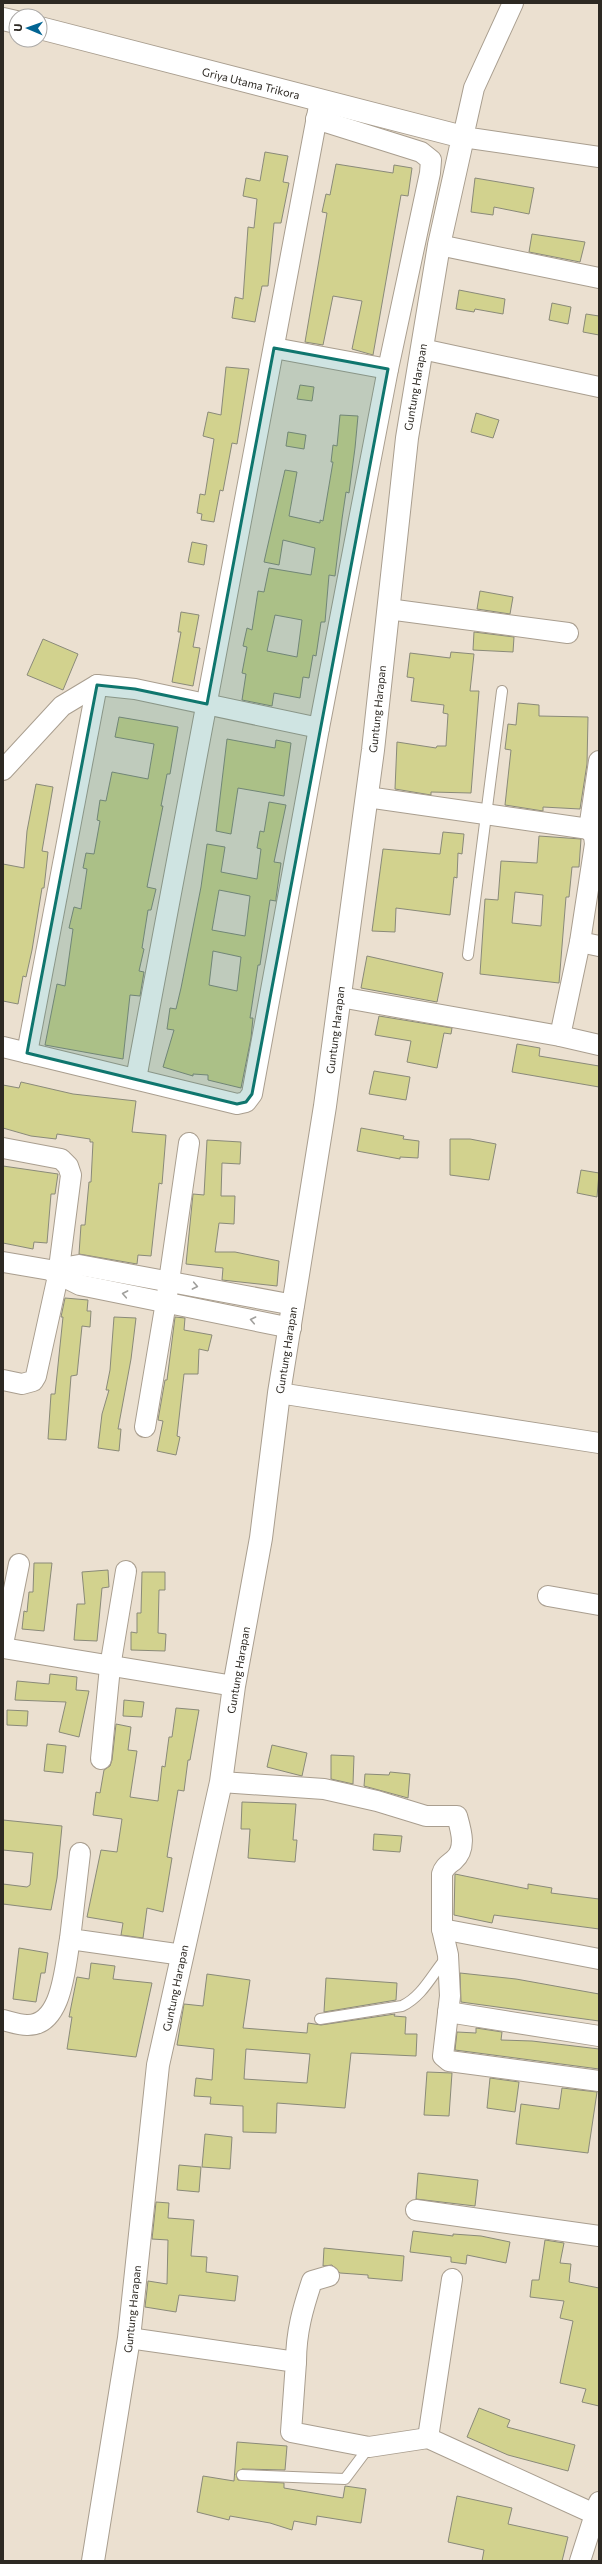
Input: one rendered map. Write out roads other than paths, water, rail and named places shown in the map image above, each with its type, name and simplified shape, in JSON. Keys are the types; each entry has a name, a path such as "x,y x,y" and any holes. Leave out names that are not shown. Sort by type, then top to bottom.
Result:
{"street":[{"path":"513,3 474,88 463,136 599,157"},
{"name":"Griya Utama Trikora","path":"48,30 318,110 463,136"},
{"path":"3,1047 238,1104 246,1102 252,1094 319,728 388,369 430,173 431,160 421,152 318,110 136,1079"},
{"name":"Guntung Harapan","path":"93,2561 129,2338 158,2065 221,1782 234,1686 261,1538 279,1394 291,1328 325,1106 367,797 400,489 439,245 463,136"},
{"path":"439,245 599,278"},
{"path":"274,348 388,369"},
{"path":"422,349 599,386"},
{"path":"388,609 568,633"},
{"path":"3,770 62,706 97,685 135,689 319,728"},
{"path":"27,1053 97,685"},
{"path":"560,1036 590,944 595,844 594,836 589,829 599,761"},
{"path":"367,797 589,829"},
{"path":"340,997 560,1036 599,1045"},
{"path":"144,1427 166,1302 189,1143"},
{"path":"3,1148 61,1159 68,1166 71,1175 56,1271 34,1379 22,1384 3,1380"},
{"path":"3,1262 56,1271 80,1285 291,1328"},
{"path":"56,1271 79,1265 294,1305"},
{"path":"279,1394 599,1443"},
{"path":"3,1644 19,1564"},
{"path":"101,1759 110,1667 126,1571"},
{"path":"548,1596 599,1605"},
{"path":"3,1648 110,1667 234,1686"},
{"path":"221,1782 324,1789 377,1801 426,1816 457,1816 461,1833 461,1848 455,1859 445,1867 442,1874 442,1929 448,1955 448,2012 442,2052 446,2060 599,2081"},
{"path":"3,2020 27,2025 38,2023 49,2016 57,2004 70,1939 80,1853"},
{"path":"442,1929 599,1959"},
{"path":"70,1939 183,1955"},
{"path":"448,2012 599,2036"},
{"path":"416,2210 599,2236"},
{"path":"329,2276 312,2280 303,2304 296,2338 296,2362 291,2432 369,2447 428,2438 598,2510 580,2561"},
{"path":"428,2438 452,2280"},
{"path":"129,2338 296,2362"}],"lane":[{"path":"468,955 502,691"},
{"path":"320,2019 402,2006 412,2002 418,1997 448,1955"},
{"path":"242,2475 345,2479 369,2447"}]}
